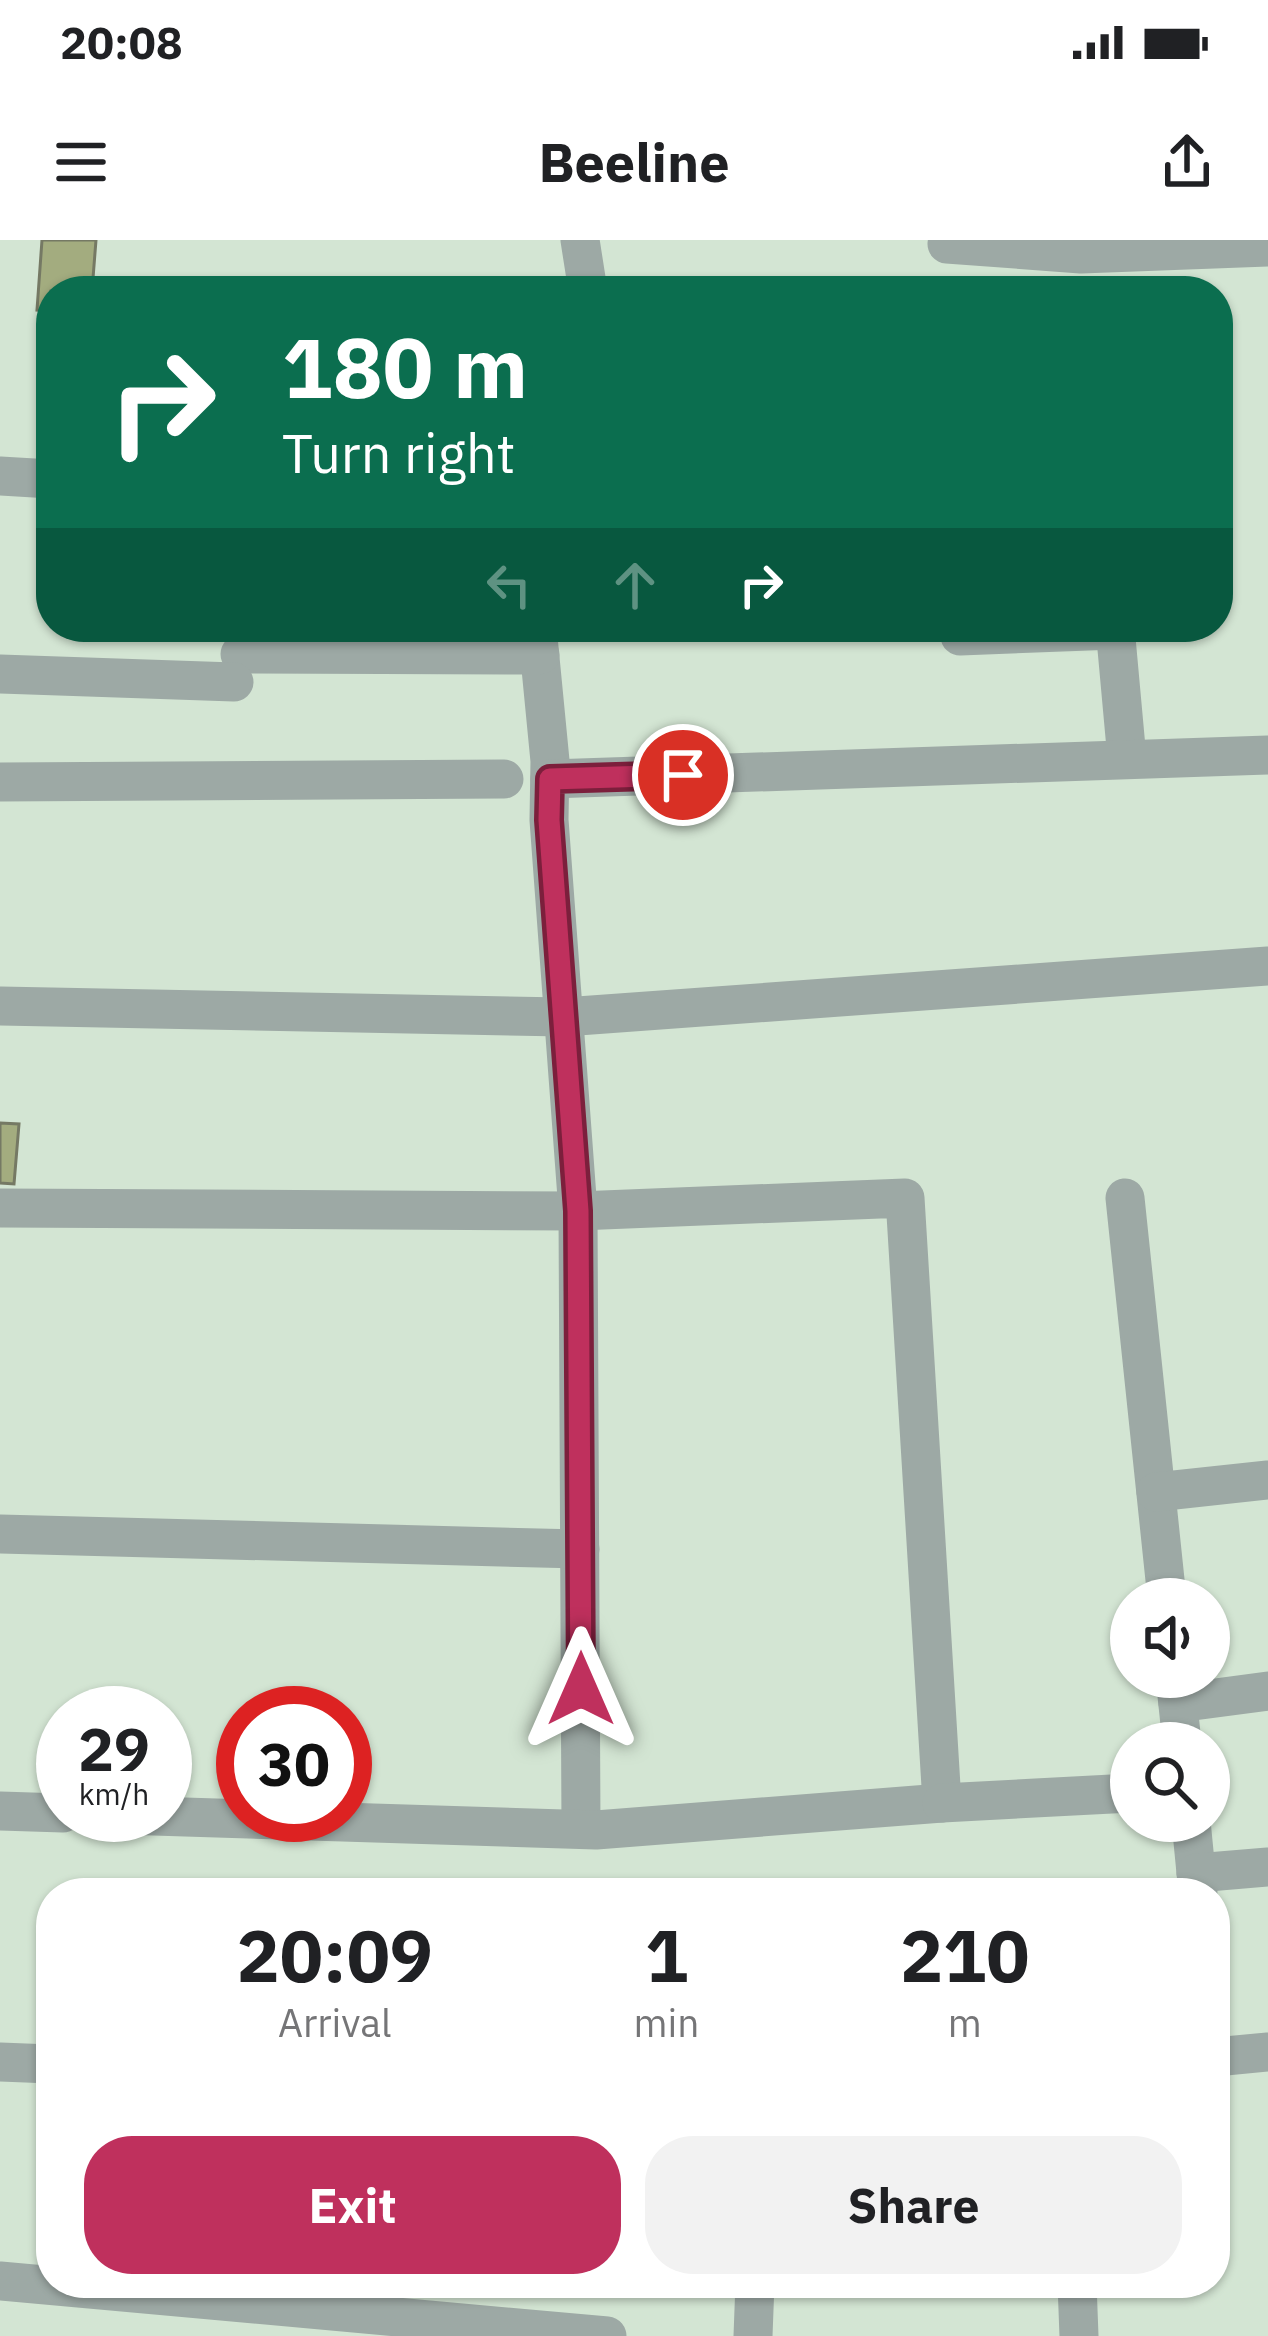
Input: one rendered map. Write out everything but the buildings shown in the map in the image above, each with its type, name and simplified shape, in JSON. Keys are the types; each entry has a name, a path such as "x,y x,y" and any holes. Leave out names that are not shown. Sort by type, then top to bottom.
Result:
{"street":[{"path":"580,240 586,276"},
{"path":"947,244 1083,272 1268,247"},
{"path":"0,476 36,478"},
{"path":"0,674 237,668 527,642"},
{"path":"538,642 578,1211 581,1829"},
{"path":"1116,642 1127,759"},
{"path":"550,779 1268,755"},
{"path":"0,782 504,779"},
{"path":"0,1006 564,1017 1268,966"},
{"path":"0,1208 578,1211 905,1198 942,1803"},
{"path":"1125,1198 1165,1578"},
{"path":"1156,1492 1268,1480"},
{"path":"0,1534 580,1549"},
{"path":"1230,1691 1268,1691"},
{"path":"192,1817 581,1829 1110,1794"},
{"path":"0,1811 36,1812"},
{"path":"1193,1842 1197,1878"},
{"path":"1219,1878 1268,1867"},
{"path":"1230,2055 1268,2052"},
{"path":"0,2062 36,2063"},
{"path":"0,2281 36,2284"},
{"path":"188,2298 607,2336"},
{"path":"753,2336 754,2298"},
{"path":"1078,2298 1079,2336"}],"route":[{"path":"581,1689 578,1211 549,820 550,779 683,775"}]}
